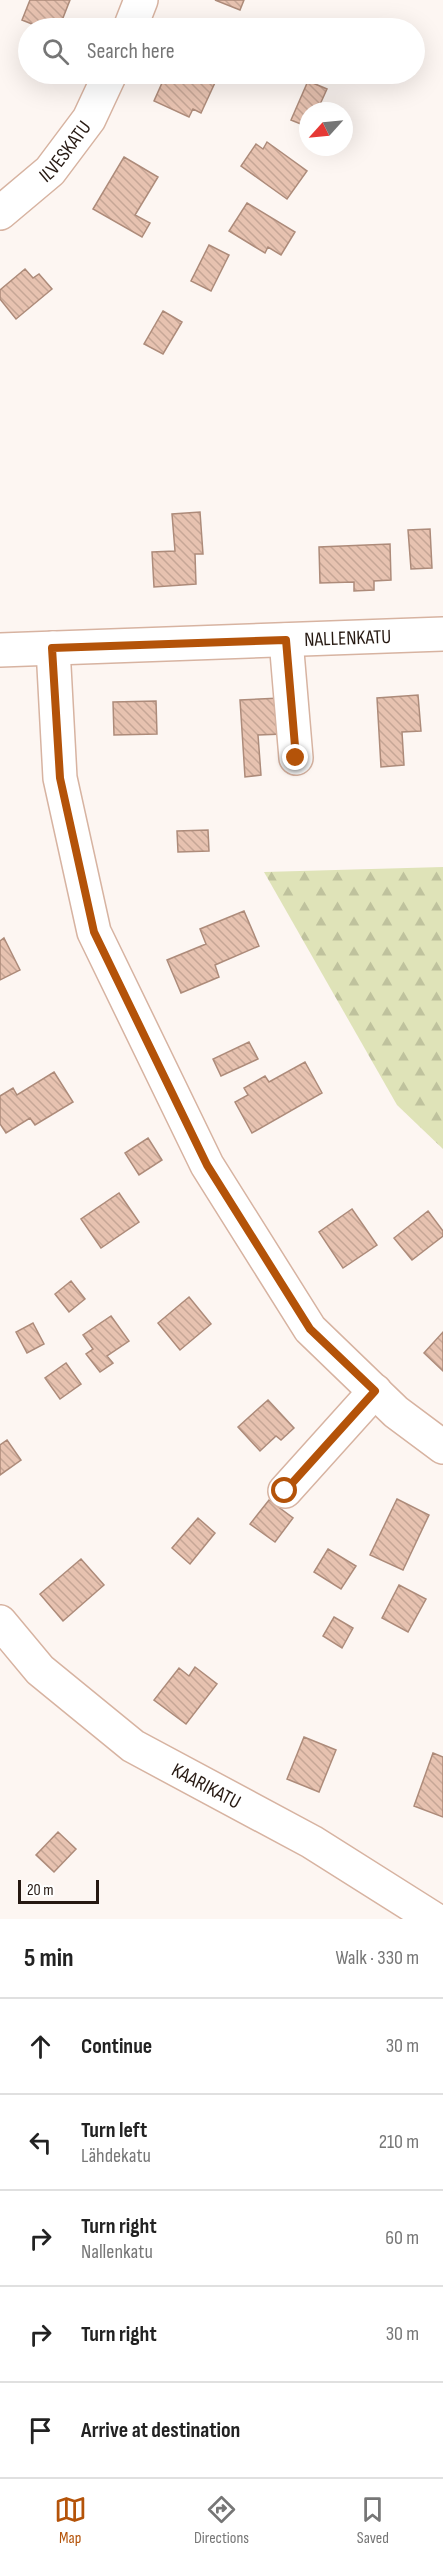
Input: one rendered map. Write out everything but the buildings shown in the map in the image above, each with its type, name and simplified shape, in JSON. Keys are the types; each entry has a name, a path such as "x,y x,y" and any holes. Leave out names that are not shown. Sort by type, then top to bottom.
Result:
{"street":[{"path":"134,18 141,0"},
{"name":"ILVESKATU","path":"0,213 50,171 89,119 105,84"},
{"name":"NALLENKATU","path":"0,650 443,634"},
{"path":"286,640 296,758"},
{"path":"52,648 60,778 94,932 207,1165 310,1329 396,1412 443,1447"},
{"path":"285,1491 375,1391"},
{"name":"KAARIKATU","path":"3,1630 40,1670 133,1746 312,1842 434,1919"}],"green space":[{"path":"443,867 443,1149 397,1105 264,872"}],"route":[{"path":"285,1491 375,1391 310,1329 207,1165 94,932 60,778 52,648 286,640 296,758"}]}
